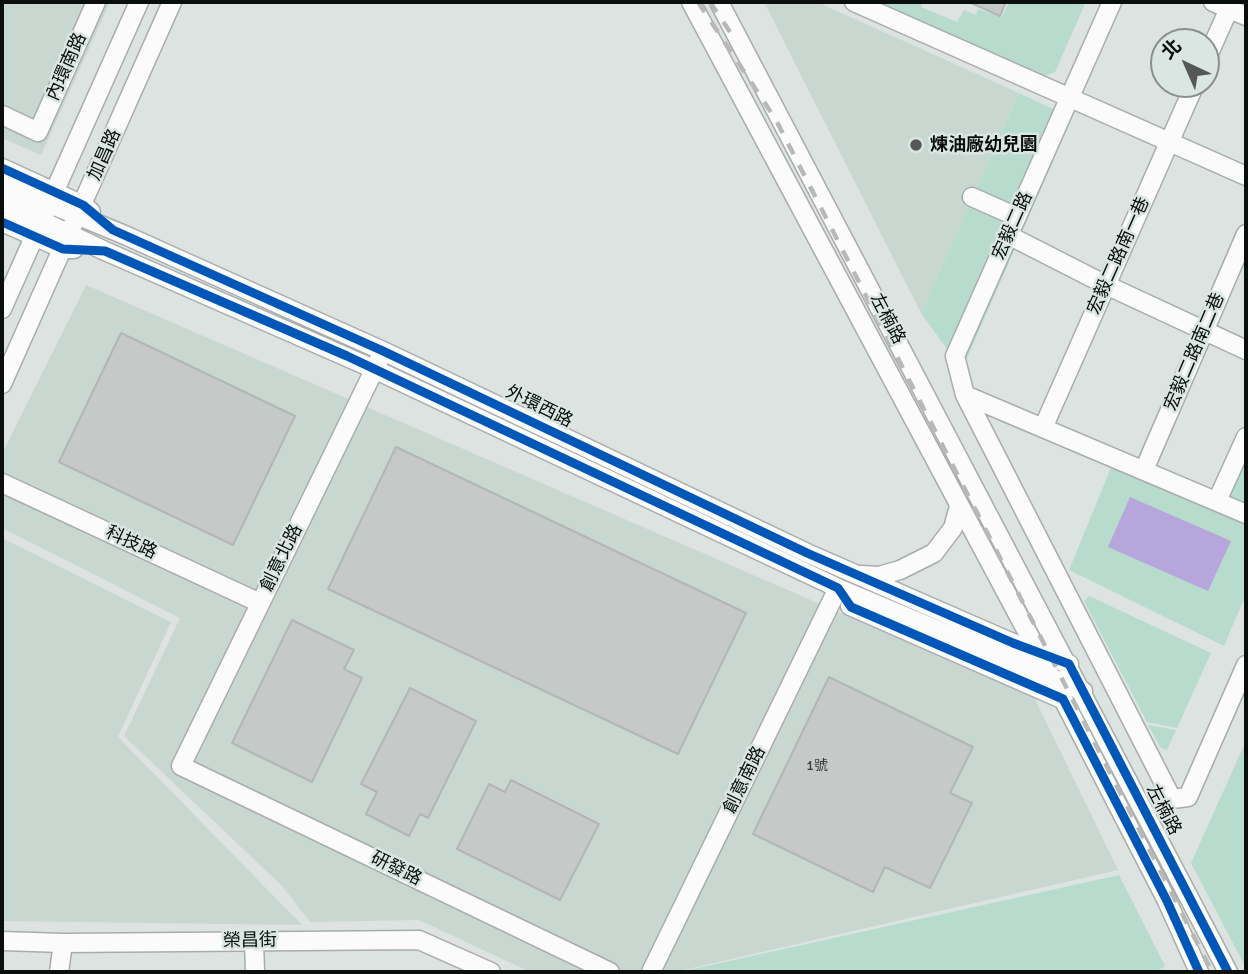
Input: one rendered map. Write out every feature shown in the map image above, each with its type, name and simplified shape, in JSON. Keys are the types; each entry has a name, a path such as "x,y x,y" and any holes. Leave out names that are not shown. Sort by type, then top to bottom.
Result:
{"street":[{"name":"內環南路","path":"2,115 38,132 96,2"},
{"name":"加昌路","path":"2,309 139,2"},
{"name":"加昌路","path":"2,384 172,2"},
{"name":"左楠路","path":"691,2 1063,699 1167,901 1199,972"},
{"name":"左楠路","path":"719,2 1069,664 1228,972"},
{"path":"854,2 1246,176"},
{"name":"宏毅二路","path":"965,395 955,356 1112,2"},
{"path":"1216,28 1224,4 1246,16"},
{"name":"宏毅二路南一巷","path":"1043,428 1189,98"},
{"name":"外環西路","path":"2,168 49,206 77,218 105,251"},
{"name":"外環西路","path":"2,184 77,218 113,230 383,351 857,575 1069,664"},
{"path":"972,197 1017,217"},
{"name":"外環西路","path":"2,202 49,206"},
{"name":"外環西路","path":"2,222 63,249 105,251 374,369 838,589 1083,691"},
{"name":"宏毅二路南二巷","path":"1144,470 1246,234"},
{"path":"1010,236 1106,285 1246,350"},
{"name":"創意北路","path":"181,766 383,351"},
{"path":"965,395 1246,514"},
{"path":"965,395 1172,799 1188,797 1246,665"},
{"path":"1217,501 1246,437"},
{"name":"科技路","path":"2,483 260,603"},
{"name":"外環西路","path":"857,575 879,576 900,570 934,553 953,528 959,506"},
{"name":"外環西路","path":"838,589 851,607 1094,712"},
{"name":"創意南路","path":"651,972 838,589"},
{"name":"研發路","path":"181,766 610,972"},
{"name":"榮昌街","path":"2,941 63,943 419,940 492,972"},
{"path":"254,942 255,972"},
{"path":"60,972 63,943"}],"shaded area":[{"path":"2,2 110,2 41,155 2,138"},
{"name":"煉油廠幼兒園","path":"764,2 817,2 1019,93 921,313"},
{"path":"86,285 1034,697 1118,870 675,972 530,972 419,920 310,922 282,886 124,736 180,618 2,528 2,454"},
{"path":"1130,497 1231,541 1208,591 1108,547"},
{"path":"2,538 171,622 118,737 302,925 2,921"}],"green space":[{"path":"867,2 923,2 921,7 957,22 964,10 976,15 978,9 1002,17 1009,2 1086,2 1055,72 1044,76"},
{"path":"1019,93 1072,118 962,370 921,313"},
{"path":"1246,458 1246,506 1229,498"},
{"path":"1112,465 1246,522 1246,594 1224,646 1069,570"},
{"path":"1089,596 1211,653 1177,728 1147,722 1084,601"},
{"path":"1148,725 1176,730 1167,750 1161,748"},
{"path":"1246,741 1246,968 1191,863"},
{"path":"1119,875 1165,966 1156,972 680,972"}],"building":[{"path":"969,2 1006,2 1000,16"},
{"path":"121,333 295,416 233,545 59,462"},
{"path":"396,447 746,613 678,754 328,589"},
{"path":"292,620 354,650 344,669 362,678 312,782 232,743"},
{"path":"829,677 973,747 950,793 972,803 930,888 885,867 873,892 753,834"},
{"path":"410,688 476,721 428,818 420,814 409,836 366,814 377,792 361,784"},
{"path":"511,780 599,824 560,900 457,849 489,784 505,792"}],"railway":[{"path":"698,2 776,120 1212,972"},
{"path":"710,2 734,38"}],"cycle path":[{"path":"2,168 83,205 113,230 383,351 807,553 1013,643 1069,664 1228,972"},
{"path":"2,222 63,249 105,251 347,356 838,588 851,607 1063,699 1167,901 1199,972"}],"place":[{"name":"煉油廠幼兒園","path":"916,145"}]}
